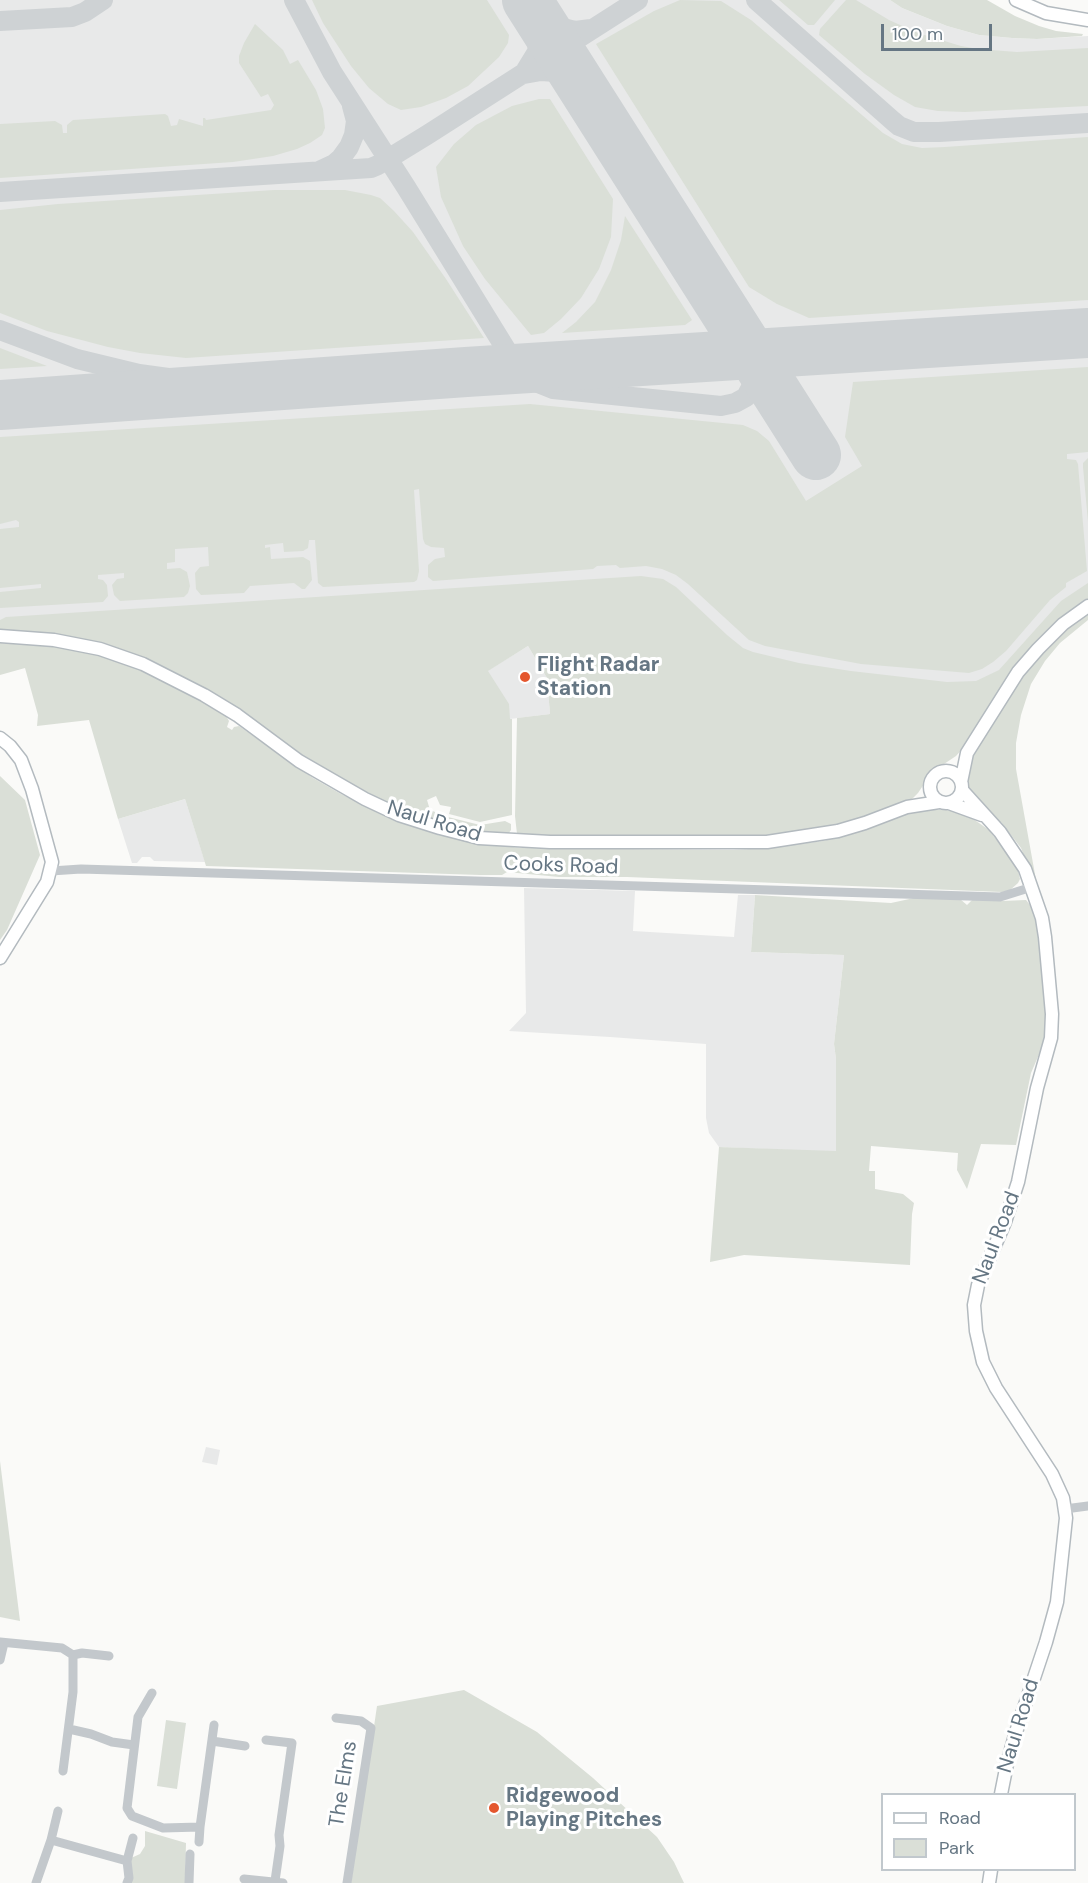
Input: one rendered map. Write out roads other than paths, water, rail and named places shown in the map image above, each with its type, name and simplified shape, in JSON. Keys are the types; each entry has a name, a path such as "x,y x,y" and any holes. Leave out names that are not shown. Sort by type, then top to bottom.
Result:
{"main road":[{"path":"1016,0 1046,13 1088,20"},
{"path":"967,753 958,798 944,802 932,795 933,779 946,772 967,753 1018,672 1046,640 1088,606"},
{"name":"Naul Road","path":"0,636 54,640 88,647 143,664 204,694 299,761 365,799 399,815 479,838 600,843 767,842 838,831 907,807 944,802 983,815"},
{"path":"0,738 21,760 51,853 51,871 47,882 0,958"},
{"path":"946,772 956,775 962,786"},
{"name":"Naul Road","path":"907,807 924,792 933,779"},
{"name":"Naul Road","path":"962,786 983,815 1014,850 1032,886 1045,937 1053,1028 1037,1088 1018,1182 1005,1222 978,1285 974,1305 974,1317 983,1362 996,1388 1052,1474 1063,1498 1065,1509 1066,1535 1057,1602 1016,1732 1001,1793"}],"street":[{"name":"Cooks Road","path":"51,871 81,869 1000,897 1032,886"},
{"path":"1065,1509 1088,1506"},
{"path":"0,1660 2,1642 62,1648 73,1655 82,1653 109,1656"},
{"path":"63,1771 73,1692 73,1655"},
{"path":"152,1693 138,1717 127,1808 132,1816 162,1828 200,1827"},
{"name":"The Elms","path":"336,1718 361,1721 371,1728 347,1883"},
{"path":"199,1842 214,1725"},
{"path":"69,1729 112,1742 134,1745"},
{"path":"244,1879 279,1882 279,1835 294,1732"},
{"path":"266,1740 292,1743"},
{"path":"212,1741 245,1746"},
{"path":"36,1883 58,1811"},
{"path":"127,1883 129,1878 127,1861 133,1838"},
{"path":"51,1840 127,1861"},
{"path":"189,1883 190,1854"}],"place":[{"name":"Flight Radar Station","path":"525,677"},
{"name":"Ridgewood Playing Pitches","path":"494,1808"}]}
